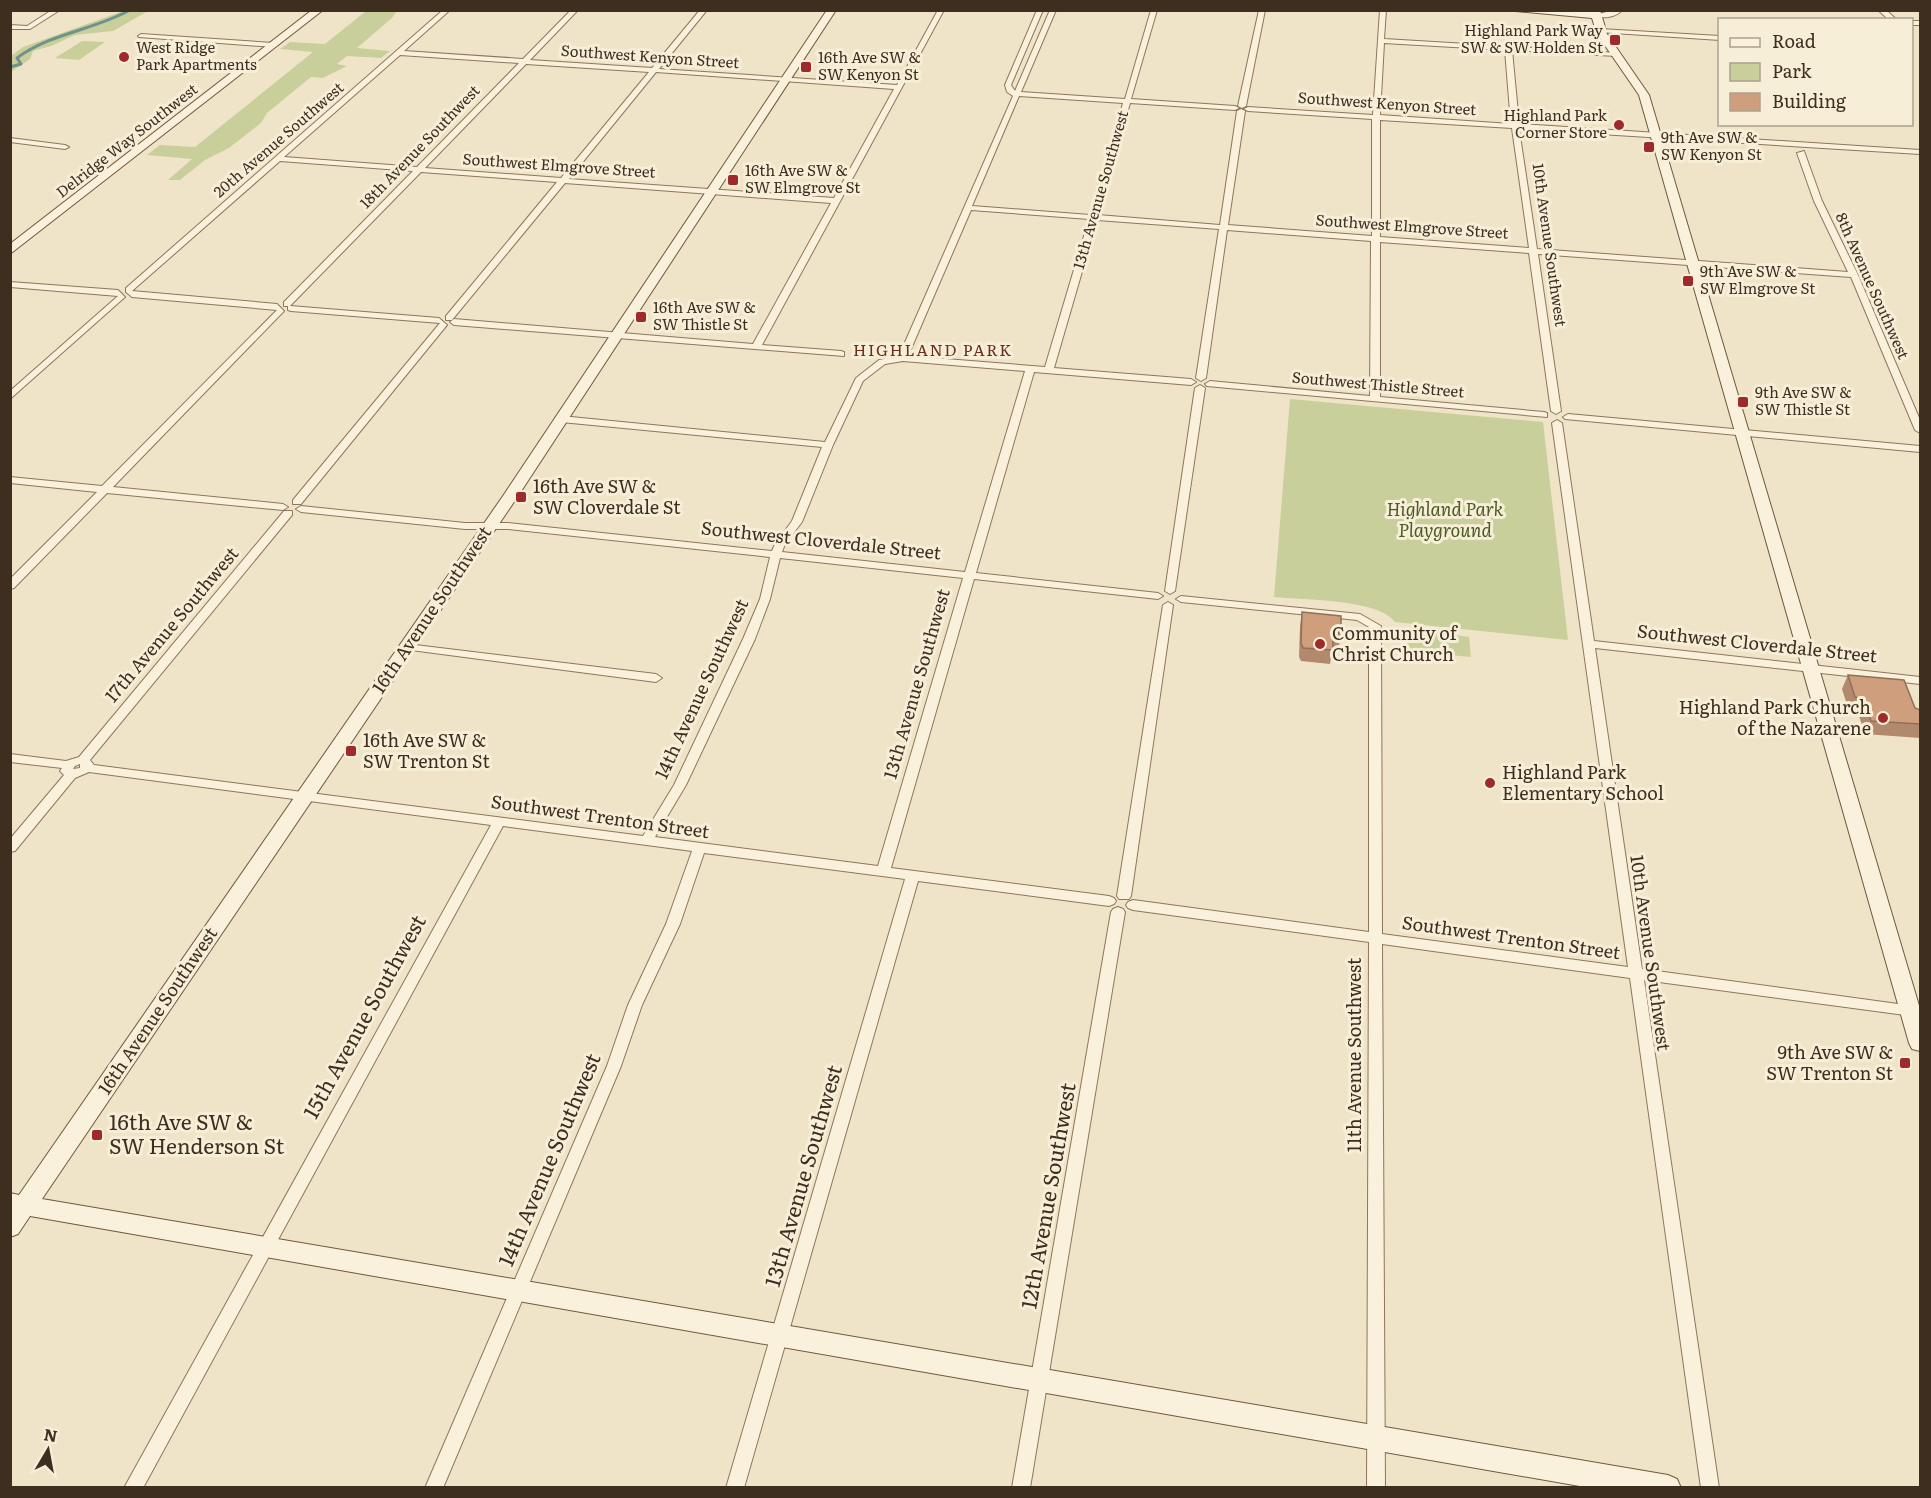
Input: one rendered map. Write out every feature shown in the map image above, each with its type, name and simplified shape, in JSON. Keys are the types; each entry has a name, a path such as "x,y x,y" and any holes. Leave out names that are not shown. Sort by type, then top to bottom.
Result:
{"street":[{"path":"10,27 28,28 57,10"},
{"name":"Delridge Way Southwest","path":"10,250 319,10"},
{"name":"20th Avenue Southwest","path":"131,292 447,10"},
{"name":"18th Avenue Southwest","path":"10,586 575,10"},
{"path":"10,480 286,510 299,506 446,322 704,10"},
{"name":"16th Avenue Southwest","path":"10,1227 18,1204 407,647 788,80 832,10"},
{"path":"756,347 940,10"},
{"path":"1016,94 1009,91 1008,85 1040,10"},
{"path":"903,357 1053,10"},
{"name":"13th Avenue Southwest","path":"1049,370 1154,10"},
{"path":"1170,591 1241,108 1262,10"},
{"path":"1375,399 1376,117 1383,10"},
{"path":"1509,10 1616,14 1619,10"},
{"path":"1596,13 1600,31 1636,80 1644,95 1812,668 1916,1011 1920,1043"},
{"path":"1600,31 1718,38"},
{"path":"141,36 274,45"},
{"path":"1381,41 1616,54"},
{"name":"10th Avenue Southwest","path":"1508,48 1515,125 1560,417 1635,973 1710,1488"},
{"name":"Southwest Kenyon Street","path":"399,53 898,87"},
{"name":"Southwest Kenyon Street","path":"1016,94 1920,152"},
{"path":"10,140 65,147"},
{"name":"8th Avenue Southwest","path":"1801,153 1818,201 1854,275 1920,430"},
{"name":"Southwest Elmgrove Street","path":"278,159 837,201"},
{"name":"Southwest Elmgrove Street","path":"969,208 1854,275"},
{"path":"10,284 119,295 131,292 446,322 841,354"},
{"path":"10,396 119,295"},
{"name":"Southwest Thistle Street","path":"882,362 903,357 1544,415 1546,419 1560,417"},
{"name":"14th Avenue Southwest","path":"646,841 680,785 749,639 765,599 780,544 797,522 828,445 859,380 882,362"},
{"name":"13th Avenue Southwest","path":"883,872 1030,369"},
{"path":"1560,417 1920,449"},
{"path":"561,419 828,445"},
{"name":"Southwest Cloverdale Street","path":"299,506 465,526 490,525 1158,596"},
{"name":"17th Avenue Southwest","path":"85,764 286,510"},
{"path":"1170,591 1178,594 1181,599 1178,604 1168,605 1159,601 1158,596 1170,591"},
{"name":"11th Avenue Southwest","path":"1181,599 1360,617 1372,623 1376,631 1374,938 1376,1488"},
{"name":"12th Avenue Southwest","path":"1021,1488 1121,904 1168,605"},
{"name":"Southwest Cloverdale Street","path":"1589,644 1920,680"},
{"path":"407,647 656,678"},
{"path":"10,758 70,770"},
{"path":"10,848 70,770 85,764"},
{"name":"Southwest Trenton Street","path":"85,764 305,796 913,875 1916,1011"},
{"name":"15th Avenue Southwest","path":"133,1488 499,822"},
{"name":"14th Avenue Southwest","path":"434,1488 614,1066 635,1005 673,924 699,848"},
{"name":"13th Avenue Southwest","path":"735,1488 913,875"},
{"path":"18,1204 517,1292 1668,1488"}],"green space":[{"path":"123,11 148,11 113,31 75,35 33,51 30,59 11,72 11,56 23,47"},
{"path":"366,11 397,11 357,48 390,51 381,58 347,56 337,64 347,66 323,78 311,77 267,113 261,123 229,148 205,160 180,180 168,180 192,159 147,155 160,145 195,147 313,52 280,49 290,42 325,44"},
{"path":"82,41 105,42 79,60 55,58"},
{"name":"Highland Park Playground","path":"1290,399 1543,422 1568,640 1395,622 1386,614 1357,605 1274,597"},
{"path":"1425,631 1469,637 1471,657 1416,652 1406,644 1407,637"}],"building":[{"path":"1302,612 1341,616 1341,632 1338,632 1338,638 1333,638 1333,650 1303,648 1301,643"},
{"path":"1848,675 1904,680 1915,708 1920,710 1920,724 1871,721 1864,699 1855,697"}],"waterway":[{"path":"10,67 21,64 17,58 44,43 130,10"}],"place":[{"name":"Highland Park Way SW & SW Holden St","path":"1615,40"},
{"name":"West Ridge Park Apartments","path":"124,57"},
{"name":"16th Ave SW & SW Kenyon St","path":"806,67"},
{"name":"Highland Park Corner Store","path":"1619,125"},
{"name":"9th Ave SW & SW Kenyon St","path":"1649,147"},
{"name":"16th Ave SW & SW Elmgrove St","path":"733,180"},
{"name":"9th Ave SW & SW Elmgrove St","path":"1688,281"},
{"name":"16th Ave SW & SW Thistle St","path":"641,317"},
{"name":"9th Ave SW & SW Thistle St","path":"1743,402"},
{"name":"16th Ave SW & SW Cloverdale St","path":"521,497"},
{"name":"Community of Christ Church","path":"1320,644"},
{"name":"Highland Park Church of the Nazarene","path":"1883,718"},
{"name":"16th Ave SW & SW Trenton St","path":"351,751"},
{"name":"Highland Park Elementary School","path":"1490,783"},
{"name":"9th Ave SW & SW Trenton St","path":"1905,1063"},
{"name":"16th Ave SW & SW Henderson St","path":"97,1135"}],"district":[{"name":"HIGHLAND PARK","path":"933,350"}]}
